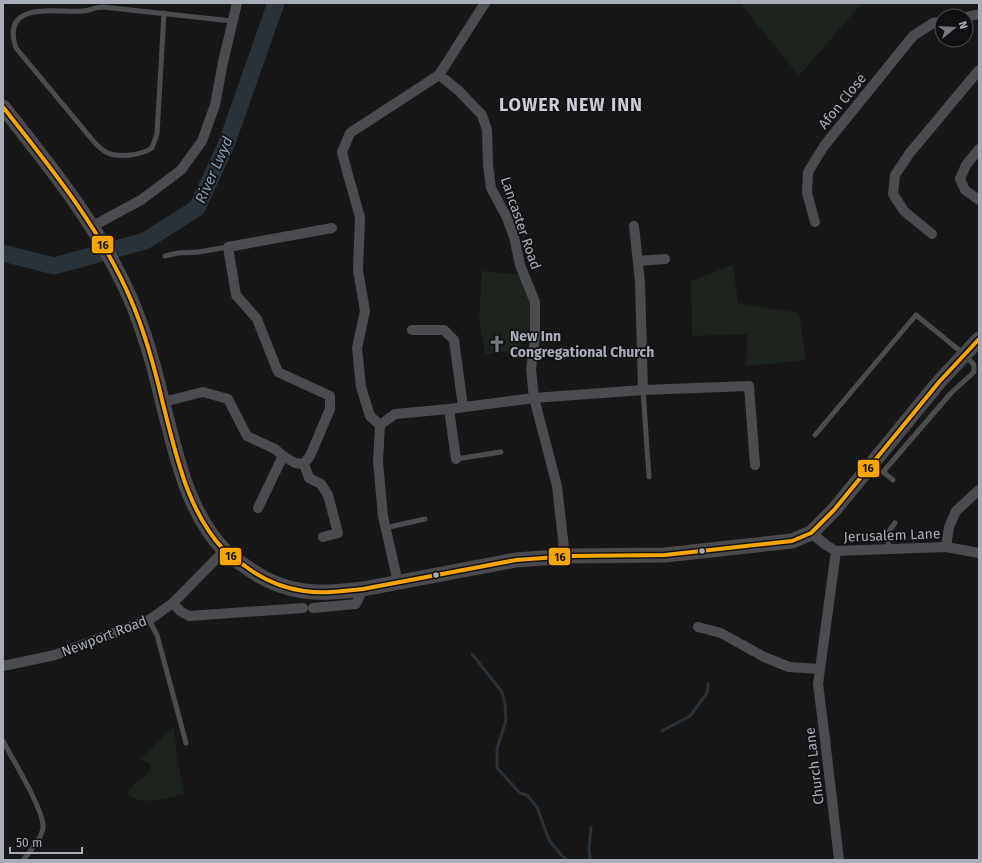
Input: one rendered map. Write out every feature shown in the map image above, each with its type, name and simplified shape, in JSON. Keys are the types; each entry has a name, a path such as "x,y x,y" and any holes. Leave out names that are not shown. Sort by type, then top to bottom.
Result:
{"street":[{"path":"93,226 141,200 180,170 202,141 215,104 237,3"},
{"path":"380,425 370,416 361,387 357,348 364,311 358,270 360,217 342,152 350,133 439,75 485,3"},
{"name":"Afon Close","path":"815,222 808,193 808,172 824,146 913,36 934,23"},
{"path":"932,234 904,211 893,194 895,175 909,154 979,70"},
{"name":"Lancaster Road","path":"439,75 458,90 482,115 487,130 488,165 491,188 507,218 514,237 520,265 535,302 535,336 531,369 534,398 557,486 565,557"},
{"path":"3,107 52,168 93,226 117,268 145,336 185,483 203,523 224,551 254,573 277,585 305,592 341,592 363,589 516,560 565,557 665,555 792,541 812,533 834,510 939,382 979,340"},
{"path":"979,149 966,165 960,179 965,190 979,200"},
{"path":"634,226 640,282 643,390"},
{"path":"304,464 310,456 330,409 330,396 278,372 257,319 236,296 228,246 332,228"},
{"path":"638,261 665,259"},
{"path":"412,330 444,330 454,340 463,407"},
{"path":"380,425 396,414 534,398 643,390 749,386 755,465"},
{"path":"163,402 203,392 228,399 247,436 274,449 295,463 304,464"},
{"path":"449,409 456,459"},
{"path":"380,425 378,462 383,516 398,583"},
{"path":"258,508 283,456"},
{"path":"304,464 309,478 321,484 328,495 338,533 323,537"},
{"path":"946,547 949,527 956,511 979,490"},
{"name":"Jerusalem Lane","path":"812,533 826,546 836,550 888,550 946,547 979,553"},
{"name":"Church Lane","path":"836,550 818,684 839,860"},
{"name":"Newport Road","path":"3,666 56,655 149,620 173,604 224,551"},
{"path":"173,604 180,611 189,616 308,608 356,604 363,589"},
{"path":"698,627 721,633 764,657 789,666 820,669"}],"lane":[{"path":"20,11 32,9 82,11 96,7 103,7 232,21"},
{"path":"7,33 16,48 102,150 109,154 138,154 152,148 157,134 164,13"},
{"path":"165,256 178,253 198,252 228,246"},
{"path":"815,435 916,315 965,355 974,365 974,372 951,393 883,472 893,480"},
{"path":"643,390 649,477"},
{"path":"456,459 501,452"},
{"path":"385,528 425,519"},
{"path":"888,550 889,531 895,523"},
{"path":"149,620 157,635 186,743"},
{"path":"3,741 38,809 43,827 40,838 23,860"}],"shaded area":[{"path":"740,3 862,3 799,76"},
{"path":"733,265 738,303 799,313 806,360 746,366 747,334 692,336 691,281"},
{"path":"482,271 524,275 535,302 535,336 521,336 520,350 485,354 479,319"},
{"path":"174,726 177,758 185,794 148,801 134,798 127,794 131,787 151,770 150,764 141,760"}],"waterway":[{"name":"River Lwyd","path":"3,253 54,266 145,241 197,208 226,145 276,3"},
{"path":"472,654 502,692 505,704 506,720 497,749 497,768 520,793 527,795 537,807 549,840 567,860"},
{"path":"662,731 690,716 707,693 708,684"},
{"path":"590,860 589,848 591,827"}],"transit line":[{"name":"16","path":"3,107 74,200 105,248 119,274 131,300 145,338 184,481 192,500 211,535 231,557 252,571 265,579 296,590 326,592 363,589 516,560 571,556 665,555 792,541 811,533 834,510 939,382 979,339"}],"place":[{"name":"New Inn Congregational Church","path":"497,344"}],"district":[{"name":"LOWER NEW INN","path":"571,105"}]}
